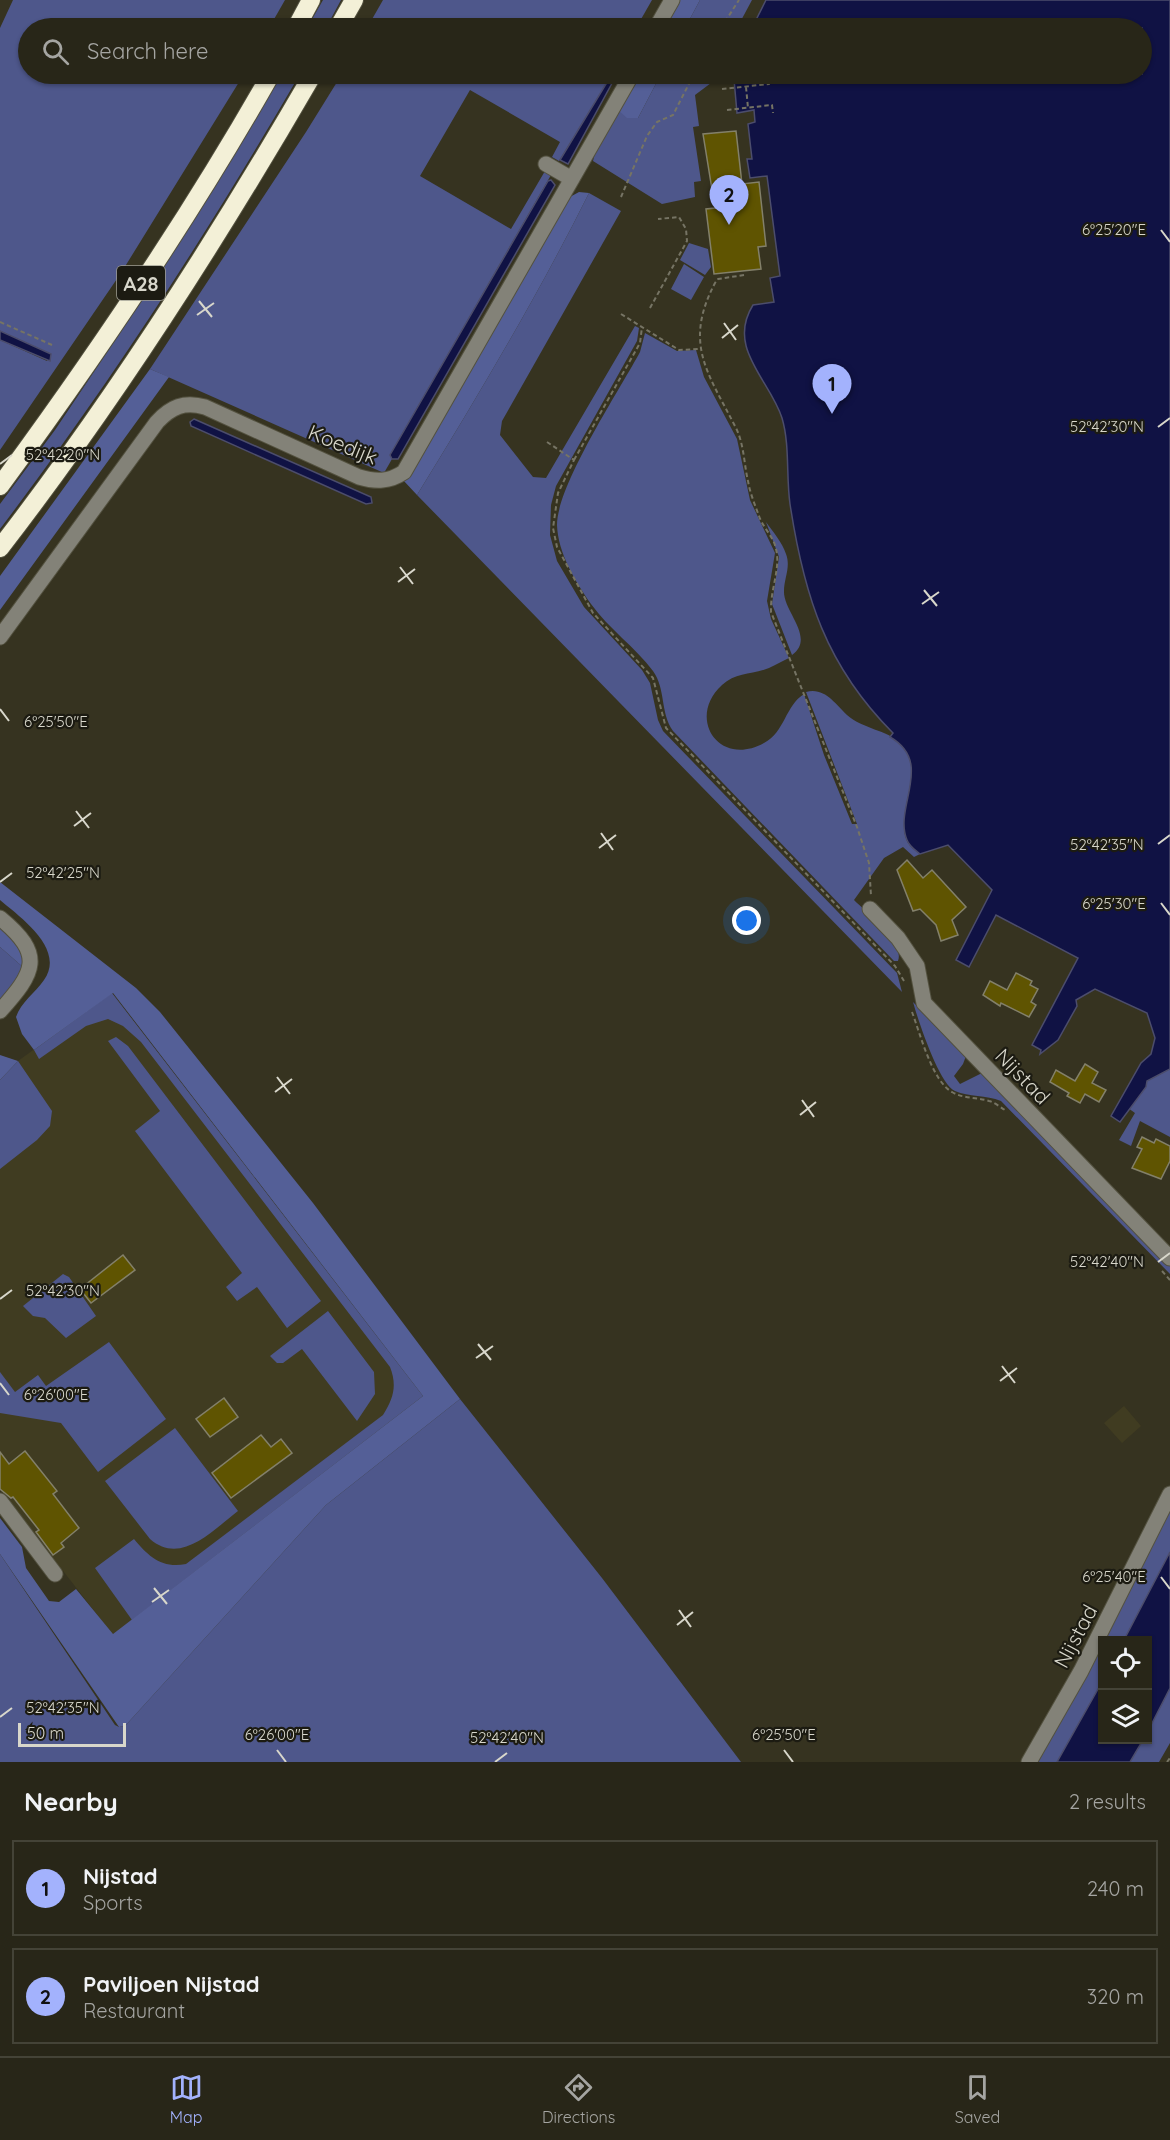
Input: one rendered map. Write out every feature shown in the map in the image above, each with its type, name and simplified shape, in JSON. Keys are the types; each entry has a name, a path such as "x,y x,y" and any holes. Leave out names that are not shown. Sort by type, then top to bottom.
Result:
{"highway":[{"path":"301,18 311,0"},
{"path":"344,18 354,0"},
{"name":"A28","path":"0,486 114,325 265,84"},
{"name":"A28","path":"0,548 110,397 168,311 307,84"}],"street":[{"path":"662,18 672,0"},
{"name":"Koedijk","path":"0,637 157,422 178,405 190,404 205,407 359,477 377,482 395,478 404,472 626,84"},
{"path":"546,164 572,179"},
{"name":"Nijstad","path":"870,909 898,938 917,966 924,1003 1166,1265"},
{"path":"0,918 21,936 31,959 24,982 0,1011"},
{"name":"Nijstad","path":"1029,1762 1081,1671 1170,1494"},
{"path":"0,1501 55,1574"}],"path":[{"path":"727,18 739,0"},
{"path":"621,197 647,136 657,122 673,115 688,84"},
{"path":"722,89 769,84"},
{"path":"746,87 748,108"},
{"path":"727,110 772,105 773,113"},
{"path":"650,308 687,242 686,229 679,217 658,219"},
{"path":"744,275 718,279 715,283 700,322 700,349 708,378 737,430 748,482 760,520 776,547 778,563 770,594 771,612 857,827 869,863 873,887 870,909"},
{"path":"621,314 679,350 700,349"},
{"path":"0,322 52,345"},
{"path":"642,327 640,343 574,459 558,493 554,528 561,560 584,600 603,625 653,678 663,724 669,732 895,966 906,990"},
{"path":"547,442 574,459"},
{"path":"911,1008 929,1058 942,1084 951,1092 969,1099 989,1101 1012,1117"},
{"path":"1166,1265 1170,1280"},
{"path":"1167,1762 1170,1758"}],"shaded area":[{"path":"13,0 285,0 275,18 18,18 18,84 238,84 121,273 0,450 0,340 47,361 51,354 0,331 0,28"},
{"path":"323,0 341,0 331,18 313,18"},
{"path":"383,0 652,0 642,18 373,18"},
{"path":"678,0 700,0 690,18 668,18"},
{"path":"700,0 752,0 742,18 690,18"},
{"path":"766,0 1170,0 1170,1069 1147,1081 1146,1087 1120,1122 1111,1116 1141,1063 1151,1054 1155,1038 1147,1013 1095,989 1076,1000 1077,1006 1058,1040 1040,1054 1041,1050 1032,1045 1078,958 996,915 969,967 956,960 992,890 948,845 920,854 909,844 904,827 910,786 910,759 903,748 890,737 893,733 870,708 851,682 835,655 811,599 790,504 786,439 782,418 747,350 744,335 746,321 753,305 774,302 770,278 780,276 767,176 750,178 747,159 752,159 748,124 755,122 754,110 737,113 734,84 1152,84 1152,18 757,18"},
{"path":"275,84 294,84 157,306 80,419 0,529 0,504 55,430 146,294"},
{"path":"336,84 606,84 559,161 552,157 560,142 470,90 420,176 511,229 545,171 551,175 390,455 392,459 384,473 150,369"},
{"path":"606,84 612,84 568,164 560,160"},
{"path":"632,84 656,84 638,118 627,118 618,110"},
{"path":"656,84 710,84 695,95 699,126 693,127 701,181 694,182 695,197 662,204 593,161 618,110 638,118"},
{"path":"551,180 555,185 398,459 392,459 390,455 548,181"},
{"path":"579,192 589,193 549,270 485,383 417,495 403,480 568,198"},
{"path":"589,193 621,211 502,421 500,435 533,477 546,478 635,326 639,328 637,341 556,486 551,505 550,535 557,561 584,607 642,670 650,683 658,720 663,731 897,973 902,992 417,495 506,346"},
{"path":"689,243 708,249 711,267 705,275 680,260"},
{"path":"684,264 704,277 691,300 671,289"},
{"path":"0,331 51,354 50,361 0,340"},
{"path":"645,333 677,351 696,350 704,377 737,439 750,500 775,553 767,601 771,619 789,658 769,668 733,678 722,685 712,698 707,712 708,724 713,736 721,744 733,749 748,749 771,738 793,705 804,694 824,755 852,824 857,824 806,692 824,694 853,720 888,735 900,743 908,754 911,766 904,830 908,843 920,854 914,857 903,847 884,858 854,900 891,937 899,953 898,961 894,961 673,731 666,717 660,685 653,671 591,604 573,576 564,556 557,525 567,487 591,438 640,352"},
{"path":"150,369 169,377 0,610 0,576"},
{"path":"194,419 371,497 372,503 366,504 191,426 190,422"},
{"path":"766,522 782,545 787,559 785,599 797,624 801,641 799,648 792,655 772,604 779,557"},
{"path":"0,882 136,988 160,1012 313,1203 460,1399 326,1505 125,1726 119,1727 0,1554 0,1518 22,1547 26,1568 49,1601 59,1602 76,1589 113,1634 423,1396 113,993 34,1050 22,1034 16,1017 25,1002 44,980 49,968 49,957 38,935 0,900"},
{"path":"0,926 24,950 24,968 0,947"},
{"path":"0,947 24,968 0,1001"},
{"path":"112,993 423,1396 113,1635 0,1490 0,1080 18,1061"},
{"path":"112,993 423,1396 132,1620 95,1568 134,1539 156,1560 170,1565 186,1564 383,1415 390,1403 394,1386 390,1367 141,1042 123,1026 108,1019 86,1026 39,1059 34,1050"},
{"path":"913,1002 966,1056 954,1076 960,1084 982,1073 1170,1266 1170,1274 1001,1101 960,1093 949,1086 942,1077 930,1051"},
{"path":"116,1037 128,1046 321,1301 287,1328 257,1287 237,1301 226,1287 242,1273 135,1131 160,1111 108,1041"},
{"path":"0,1055 18,1061 0,1080"},
{"path":"18,1061 52,1111 50,1126 37,1140 0,1169 0,1080"},
{"path":"1170,1069 1170,1137 1140,1121 1131,1146 1119,1140 1135,1113 1128,1108 1146,1087 1147,1081"},
{"path":"63,1274 69,1277 96,1316 66,1338 45,1318 33,1316 23,1306"},
{"path":"328,1311 374,1372 375,1394 357,1421 302,1349 283,1363 277,1363 270,1356"},
{"path":"109,1342 166,1419 98,1472 61,1423 0,1413 0,1372 15,1392 38,1375 46,1386"},
{"path":"460,1399 602,1578 741,1762 0,1762 0,1554 115,1725 125,1726 326,1505"},
{"path":"1124,1406 1141,1426 1122,1443 1104,1423"},
{"path":"175,1428 238,1511 196,1542 173,1549 150,1539 105,1481"},
{"path":"1170,1504 1170,1552 1126,1636 1100,1636"},
{"path":"1170,1552 1170,1688 1152,1723 1152,1636 1126,1636"},
{"path":"1098,1641 1098,1689 1057,1762 1034,1762"},
{"path":"1170,1688 1170,1743 1159,1762 1130,1762 1141,1744 1152,1744 1152,1723"},
{"path":"1098,1689 1098,1744 1141,1744 1130,1762 1057,1762"}],"building":[{"path":"736,131 742,184 759,182 766,246 758,247 761,269 714,274 706,209 715,208 703,134"},
{"path":"907,860 923,878 932,870 966,907 952,920 958,935 941,941 936,925 920,909 913,911 897,870"},
{"path":"1016,973 1032,981 1030,985 1038,989 1031,1002 1036,1005 1029,1017 1001,1003 1000,1006 983,995 990,981 1007,990"},
{"path":"1085,1064 1098,1072 1092,1083 1106,1090 1099,1102 1085,1094 1080,1103 1067,1096 1069,1093 1050,1082 1056,1070 1075,1081"},
{"path":"1142,1137 1154,1143 1156,1139 1170,1146 1170,1161 1161,1179 1132,1168 1142,1149 1137,1147"},
{"path":"123,1255 135,1270 91,1303 80,1289"},
{"path":"224,1398 238,1417 210,1437 196,1419"},
{"path":"261,1435 271,1447 281,1439 292,1453 231,1498 212,1473"},
{"path":"25,1451 57,1491 53,1494 79,1528 61,1543 64,1547 53,1555 36,1532 39,1530 13,1497 11,1498 0,1489 0,1452 9,1464"}],"place":[{"name":"Paviljoen Nijstad","path":"729,225"},
{"name":"Nijstad","path":"832,414"}]}
